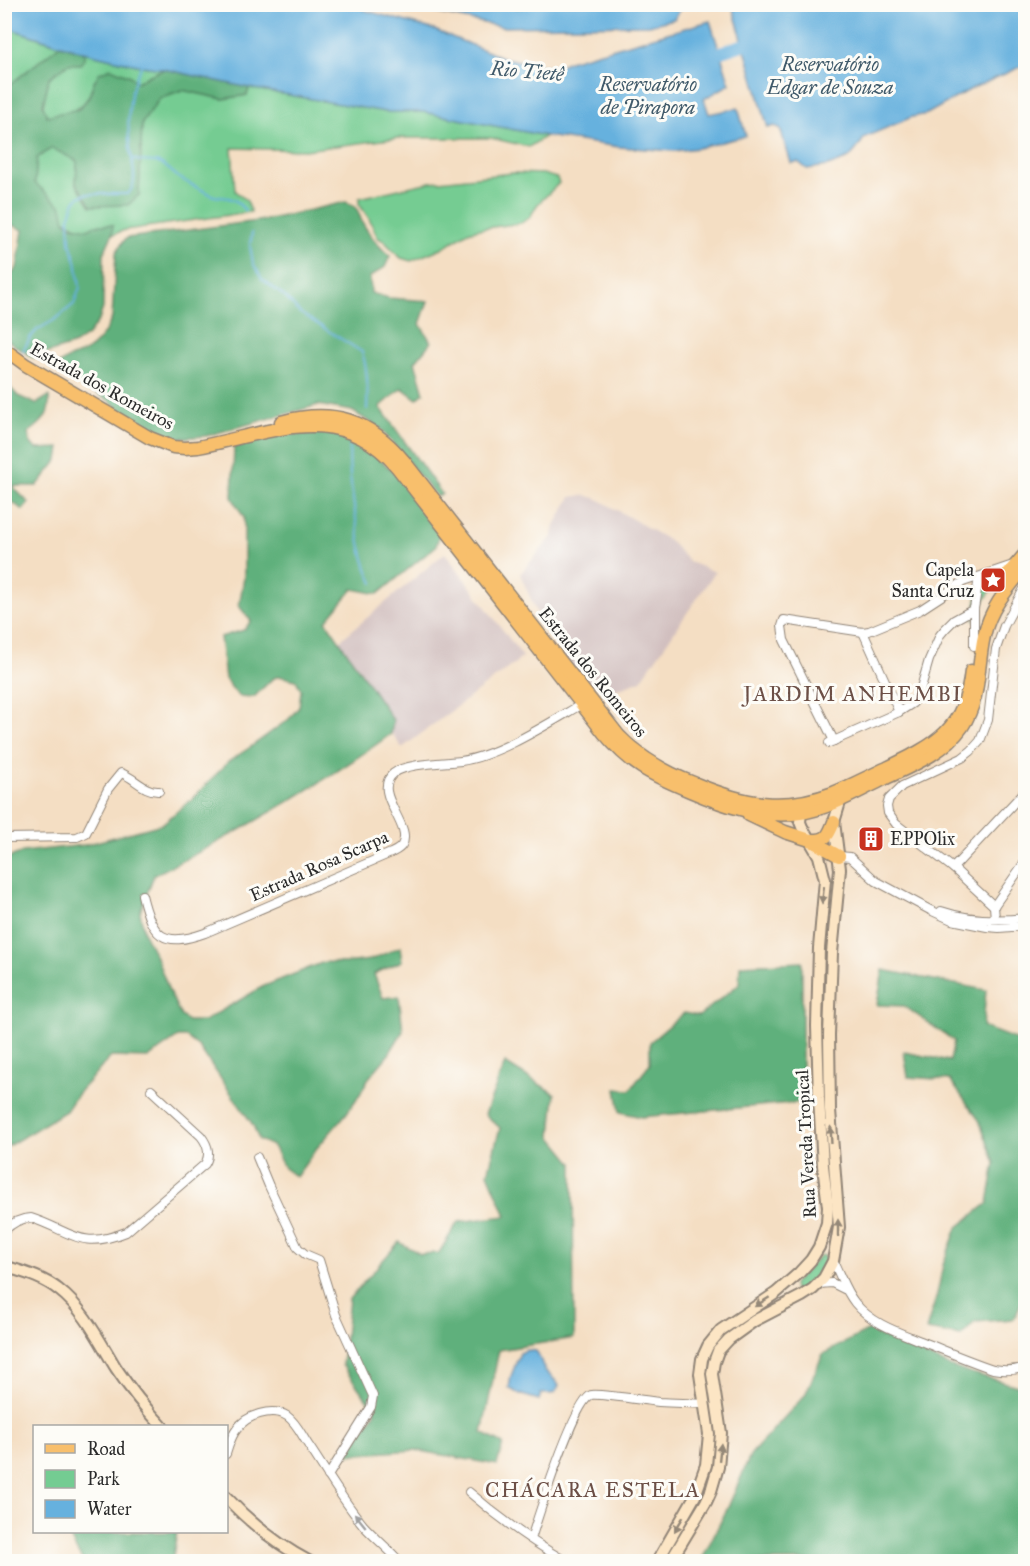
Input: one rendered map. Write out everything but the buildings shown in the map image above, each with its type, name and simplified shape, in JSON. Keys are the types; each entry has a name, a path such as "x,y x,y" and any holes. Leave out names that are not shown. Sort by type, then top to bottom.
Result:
{"main road":[{"name":"Estrada dos Romeiros","path":"4,349 26,365 161,443 185,448 198,447 288,428 315,425 335,428 362,437 381,450 398,467 612,742 640,767 674,785 731,807 769,814 801,813 824,807 837,796 930,746 944,735 964,706 969,690 978,624 987,603 1000,584 1021,565"},
{"name":"Estrada dos Romeiros","path":"220,442 259,427 314,416 338,417 367,428 387,442 399,456 612,729 638,754 655,766 719,794 741,801 765,804 789,803 837,796 924,759 942,748 968,718 975,700 984,637 990,616 1026,553"},
{"path":"731,807 785,832 810,840 839,856"},
{"path":"810,840 825,838 829,835 834,822"}],"street":[{"path":"974,609 954,620 945,629 929,660 917,697 908,707 832,742 784,640 783,622 789,620 863,632 920,610 956,585 1021,565"},
{"path":"974,646 974,609 979,577"},
{"path":"994,906 952,868 896,824 888,813 887,806 889,799 903,786 962,758 980,741 988,720 996,649 1004,626 1025,587"},
{"path":"863,632 899,712"},
{"name":"Estrada Rosa Scarpa","path":"142,895 145,908 160,935 182,940 207,932 391,853 403,844 404,840 400,823 386,792 392,775 400,769 409,767 471,760 483,756 529,734 582,704"},
{"path":"4,838 83,836 94,820 108,789 121,773 152,791 159,791"},
{"path":"952,868 1026,789"},
{"path":"834,822 837,796"},
{"name":"Rua Vereda Tropical","path":"657,1562 704,1476 709,1444 700,1374 705,1352 712,1340 731,1322 788,1284 811,1260 826,1231 828,1216 821,1143 817,1055 819,958 825,880 819,856 800,822 801,813"},
{"name":"Rua Vereda Tropical","path":"670,1562 706,1502 718,1467 721,1433 712,1374 716,1356 725,1343 741,1330 768,1313 808,1293 819,1284 828,1273 833,1261 839,1235 831,1129 829,1035 832,953 840,869 834,822"},
{"path":"839,856 850,857 876,881 963,924 999,928 1025,922"},
{"path":"995,919 994,906 1026,860"},
{"path":"924,906 957,915 1025,922"},
{"path":"4,1231 16,1221 31,1218 76,1238 86,1240 111,1238 126,1232 205,1164 208,1151 201,1136 151,1090"},
{"path":"257,1157 298,1248 319,1260 336,1315 373,1396 371,1407 327,1476"},
{"path":"819,1247 827,1252 833,1261 844,1289 856,1305 884,1326 906,1337 993,1369 1004,1371 1026,1367"},
{"path":"4,1266 48,1282 67,1296 87,1321 139,1401 161,1425"},
{"path":"819,1284 831,1283 844,1289"},
{"path":"788,1284 789,1293 795,1299"},
{"path":"531,1539 567,1439 588,1397 605,1395 705,1404"},
{"path":"228,1448 232,1436 240,1425 250,1418 263,1413 287,1416 297,1426 327,1476 364,1526 400,1562"},
{"path":"468,1492 503,1520 567,1562"},
{"path":"228,1499 274,1540 310,1562"}],"shaded area":[{"path":"584,495 598,499 670,541 689,562 715,572 641,680 614,690 586,684 575,676 536,611 520,574 552,537 555,525 571,497"},
{"path":"445,553 523,657 402,748 332,647"}],"green space":[{"path":"5,27 60,45 5,87"},
{"path":"60,45 83,52 85,56 81,64 68,64 49,78 43,105 47,116 79,109 90,96 99,73 111,68 130,76 137,82 164,69 249,88 247,95 223,99 182,90 160,98 142,123 139,195 128,205 91,206 76,183 77,161 52,148 37,158 35,183 62,207 65,221 72,226 88,229 95,225 113,225 112,235 104,253 103,308 99,320 88,335 75,344 33,358 5,337 5,282 17,268 23,230 5,222 5,87"},
{"path":"83,52 164,69 137,83 93,84 82,105 70,111 46,116 43,105 49,78 68,64 85,56"},
{"path":"249,88 386,112 423,112 546,136 529,147 491,138 398,138 305,150 232,148 235,191 247,201 251,212 125,230 112,235 112,225 88,229 79,228 64,219 35,183 36,158 52,148 78,161 76,183 139,195 142,123 160,98 182,90 223,99 247,95"},
{"path":"513,173 543,174 557,178 559,183 537,205 530,217 521,223 468,232 444,247 411,261 401,258 378,238 359,204 359,198 430,182"},
{"path":"346,202 357,210 370,235 390,256 385,267 370,277 371,293 389,298 428,301 420,324 431,342 415,362 424,393 417,399 402,388 380,407 442,494 437,497 380,428 352,411 318,405 206,436 181,438 160,432 54,369 65,360 89,349 107,328 112,318 116,253 127,238 265,220"},
{"path":"5,382 18,396 36,404 49,396 49,408 45,418 28,433 30,442 36,449 60,448 58,460 37,486 12,486 29,503 23,510 5,497"},
{"path":"328,433 356,442 383,462 404,484 440,533 436,546 378,594 353,589 326,621 393,720 391,734 276,809 154,875 140,912 144,933 169,991 181,1016 188,1021 204,1021 262,987 324,962 344,963 370,960 400,947 402,961 374,974 383,998 399,996 403,1031 346,1114 296,1177 284,1168 273,1146 259,1140 253,1125 199,1047 186,1037 178,1037 148,1058 111,1057 78,1093 66,1111 5,1148 5,859 23,852 85,845 162,824 192,799 228,762 289,719 299,707 301,690 296,680 279,676 272,679 254,697 238,696 225,679 220,637 244,630 251,621 239,606 244,578 244,518 232,497 234,447 280,435"},
{"path":"999,574 1000,577 974,621 982,582 988,577"},
{"path":"802,962 802,1102 641,1117 620,1112 616,1089 630,1090 650,1064 650,1042 684,1013 699,1016 739,984 740,965"},
{"path":"883,970 986,990 983,1027 1025,1043 1025,1294 1014,1319 975,1322 961,1336 926,1330 943,1265 957,1228 988,1203 995,1163 979,1120 950,1080 908,1077 904,1052 950,1061 954,1041 904,1006 877,1005"},
{"path":"505,1063 555,1094 551,1136 573,1163 574,1338 499,1350 482,1433 503,1444 497,1465 415,1450 346,1455 376,1412 342,1365 349,1299 399,1242 420,1254 439,1253 458,1222 506,1216 488,1173 500,1128 485,1114"},
{"path":"822,1255 828,1261 820,1277 805,1289 794,1290 794,1283"},
{"path":"871,1329 954,1368 1025,1388 1025,1561 701,1561 751,1454 805,1395 823,1354"},
{"path":"68,1533 177,1533 172,1562 83,1561"}],"water":[{"name":"Reservatório de Pirapora","path":"5,4 363,5 364,10 432,29 504,58 554,68 569,61 710,21 730,84 704,99 709,114 738,108 746,136 698,148 674,151 619,147 546,136 423,112 386,112 249,88 83,52 5,27"},
{"name":"Reservatório de Pirapora","path":"544,4 682,4 683,6 674,19 649,25 502,27 400,5 494,5 517,8"},
{"name":"Reservatório Edgar de Souza","path":"732,5 1025,5 1025,65 973,88 927,114 912,117 865,137 849,158 828,166 807,169 798,162 791,163 780,128 774,126 768,128"},
{"path":"527,1350 536,1351 545,1370 559,1386 554,1393 541,1394 539,1400 519,1394 509,1388 520,1353"}],"waterway":[{"name":"Rio Tietê","path":"706,57 757,40"},
{"path":"23,351 37,330 56,319 74,304 80,287 76,261 70,243 69,218 74,203 86,194 128,194 131,189 134,172 128,121 133,85 142,64"},
{"path":"132,158 164,165 190,184 214,196 236,201 245,210"},
{"path":"252,233 250,246 253,263 262,279 285,297 300,313 362,352 367,380 367,409"},
{"path":"4,429 9,413 11,393"},
{"path":"350,445 350,476 357,526 363,555 373,583"}],"place":[{"name":"Capela Santa Cruz","path":"993,580"},
{"name":"EPPOlix","path":"871,839"}],"district":[{"name":"JARDIM ANHEMBI","path":"853,694"},
{"name":"CHÁCARA ESTELA","path":"593,1490"}]}
